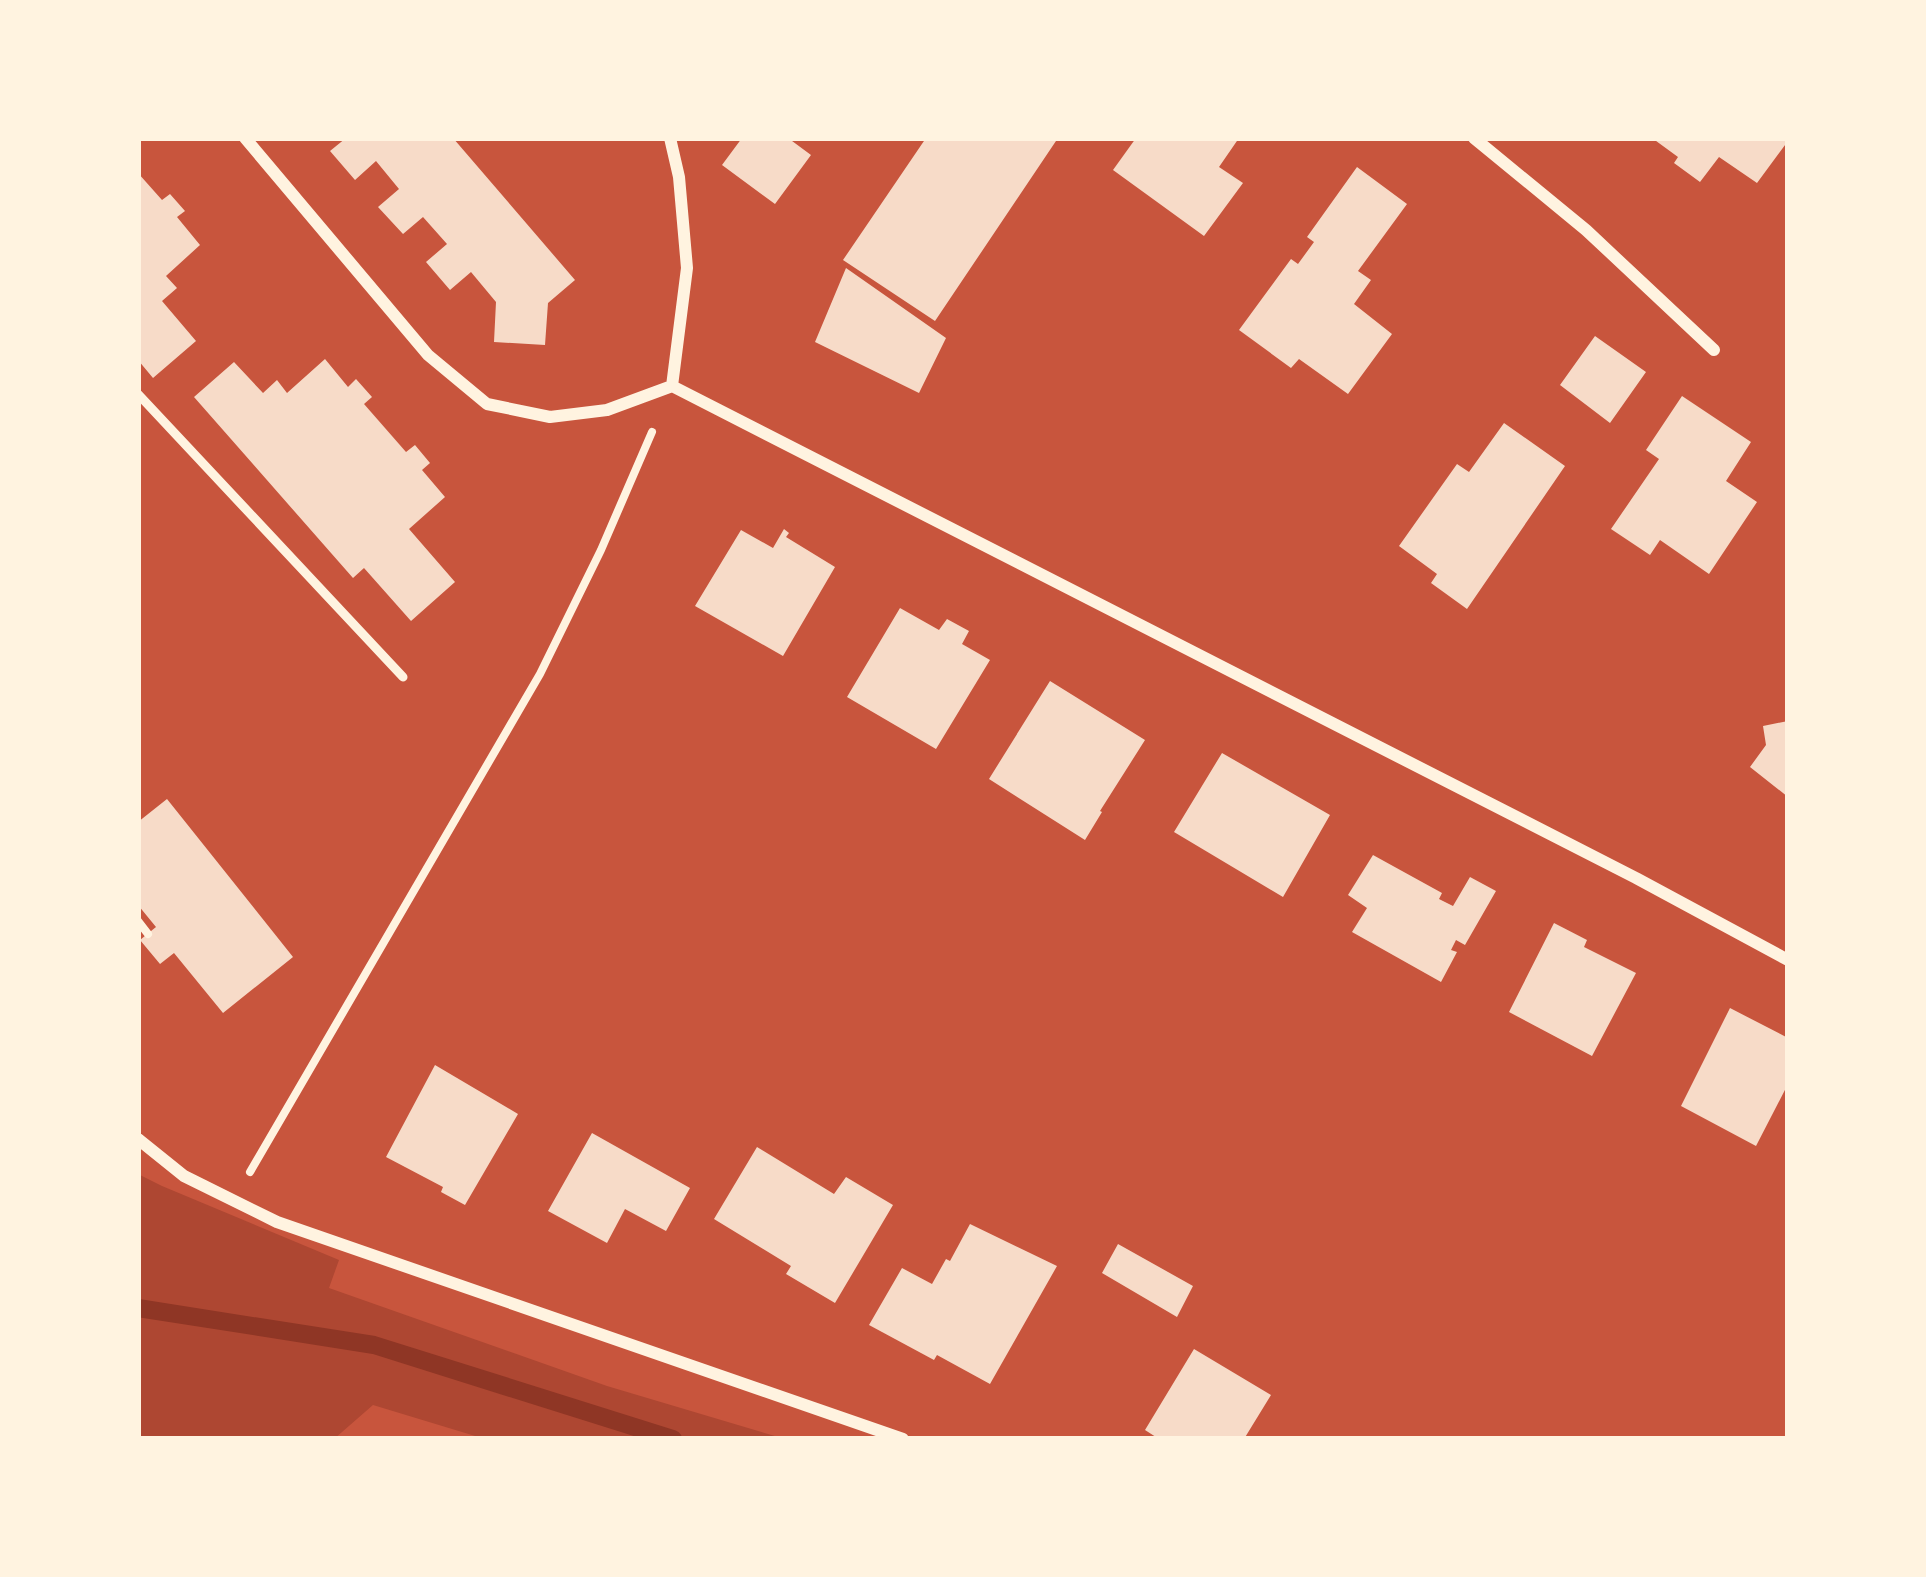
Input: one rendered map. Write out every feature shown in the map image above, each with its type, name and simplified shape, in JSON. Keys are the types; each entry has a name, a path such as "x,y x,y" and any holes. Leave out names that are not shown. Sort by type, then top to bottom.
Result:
{"street":[{"path":"245,138 428,355 488,404 550,417 607,410 672,386 1788,960"},
{"path":"670,138 679,177 687,268 672,386"},
{"path":"1474,138 1586,230 1714,350"},
{"path":"138,1139 184,1176 277,1222 903,1439"}],"lane":[{"path":"138,394 403,677"}],"path":[{"path":"249,1173 541,674 672,386"},
{"path":"138,921 148,934"}],"shaded area":[{"path":"138,1174 339,1260 329,1288 607,1386 785,1439 485,1439 373,1405 334,1439 138,1439"}],"building":[{"path":"346,138 453,138 575,280 548,303 545,345 494,342 496,302 471,272 450,290 426,262 447,244 423,217 403,234 378,207 399,189 376,161 355,180 330,151"},
{"path":"742,138 788,138 811,155 775,204 722,165"},
{"path":"926,138 1058,138 935,321 843,260"},
{"path":"1136,138 1239,138 1219,167 1243,183 1204,236 1113,170"},
{"path":"1652,138 1788,141 1757,183 1719,157 1700,182"},
{"path":"1357,167 1407,204 1358,271 1371,280 1354,304 1392,334 1348,394 1299,359 1291,368 1239,330 1291,259 1298,264 1314,242 1307,237"},
{"path":"138,173 162,200 170,194 185,211 177,217 200,245 166,276 177,288 162,301 196,341 153,378 138,360"},
{"path":"846,268 946,338 919,393 815,342"},
{"path":"1595,336 1646,372 1610,423 1560,385"},
{"path":"325,359 348,387 356,379 372,397 364,404 406,452 415,445 430,463 422,470 445,497 409,529 455,582 411,621 364,568 353,578 194,397 234,362 263,393 277,380 287,393"},
{"path":"1682,396 1751,442 1726,481 1757,502 1709,574 1660,540 1650,555 1611,529 1659,459 1646,450"},
{"path":"1504,423 1565,466 1467,609 1431,583 1437,574 1399,546 1457,464 1469,472"},
{"path":"784,529 789,533 786,537 835,567 783,656 695,606 741,530 773,548"},
{"path":"900,608 939,630 947,619 969,631 962,644 990,660 936,749 847,697"},
{"path":"1050,681 1145,740 1085,840 989,779"},
{"path":"1788,721 1788,797 1750,767 1766,745 1763,726"},
{"path":"1222,753 1330,815 1283,897 1174,832"},
{"path":"167,799 293,957 223,1013 174,953 160,964 140,940 156,927 138,905 138,822"},
{"path":"1373,855 1442,893 1439,899 1453,906 1470,877 1496,891 1465,945 1456,940 1451,950 1457,952 1441,982 1352,932 1367,908 1348,895"},
{"path":"1554,923 1587,940 1584,947 1636,973 1592,1056 1509,1012"},
{"path":"1730,1008 1788,1038 1788,1084 1756,1146 1681,1106"},
{"path":"435,1065 518,1114 465,1205 441,1192 443,1187 386,1157"},
{"path":"592,1133 690,1188 666,1231 625,1209 607,1243 548,1211"},
{"path":"757,1147 834,1194 846,1177 893,1205 835,1303 786,1274 791,1266 714,1219"},
{"path":"970,1224 1057,1266 990,1384 869,1325 902,1268 932,1284"},
{"path":"1118,1244 1193,1286 1177,1317 1102,1273"},
{"path":"1194,1349 1271,1395 1244,1439 1159,1439 1145,1430"}],"waterway":[{"path":"138,1308 374,1345 673,1439"}]}
